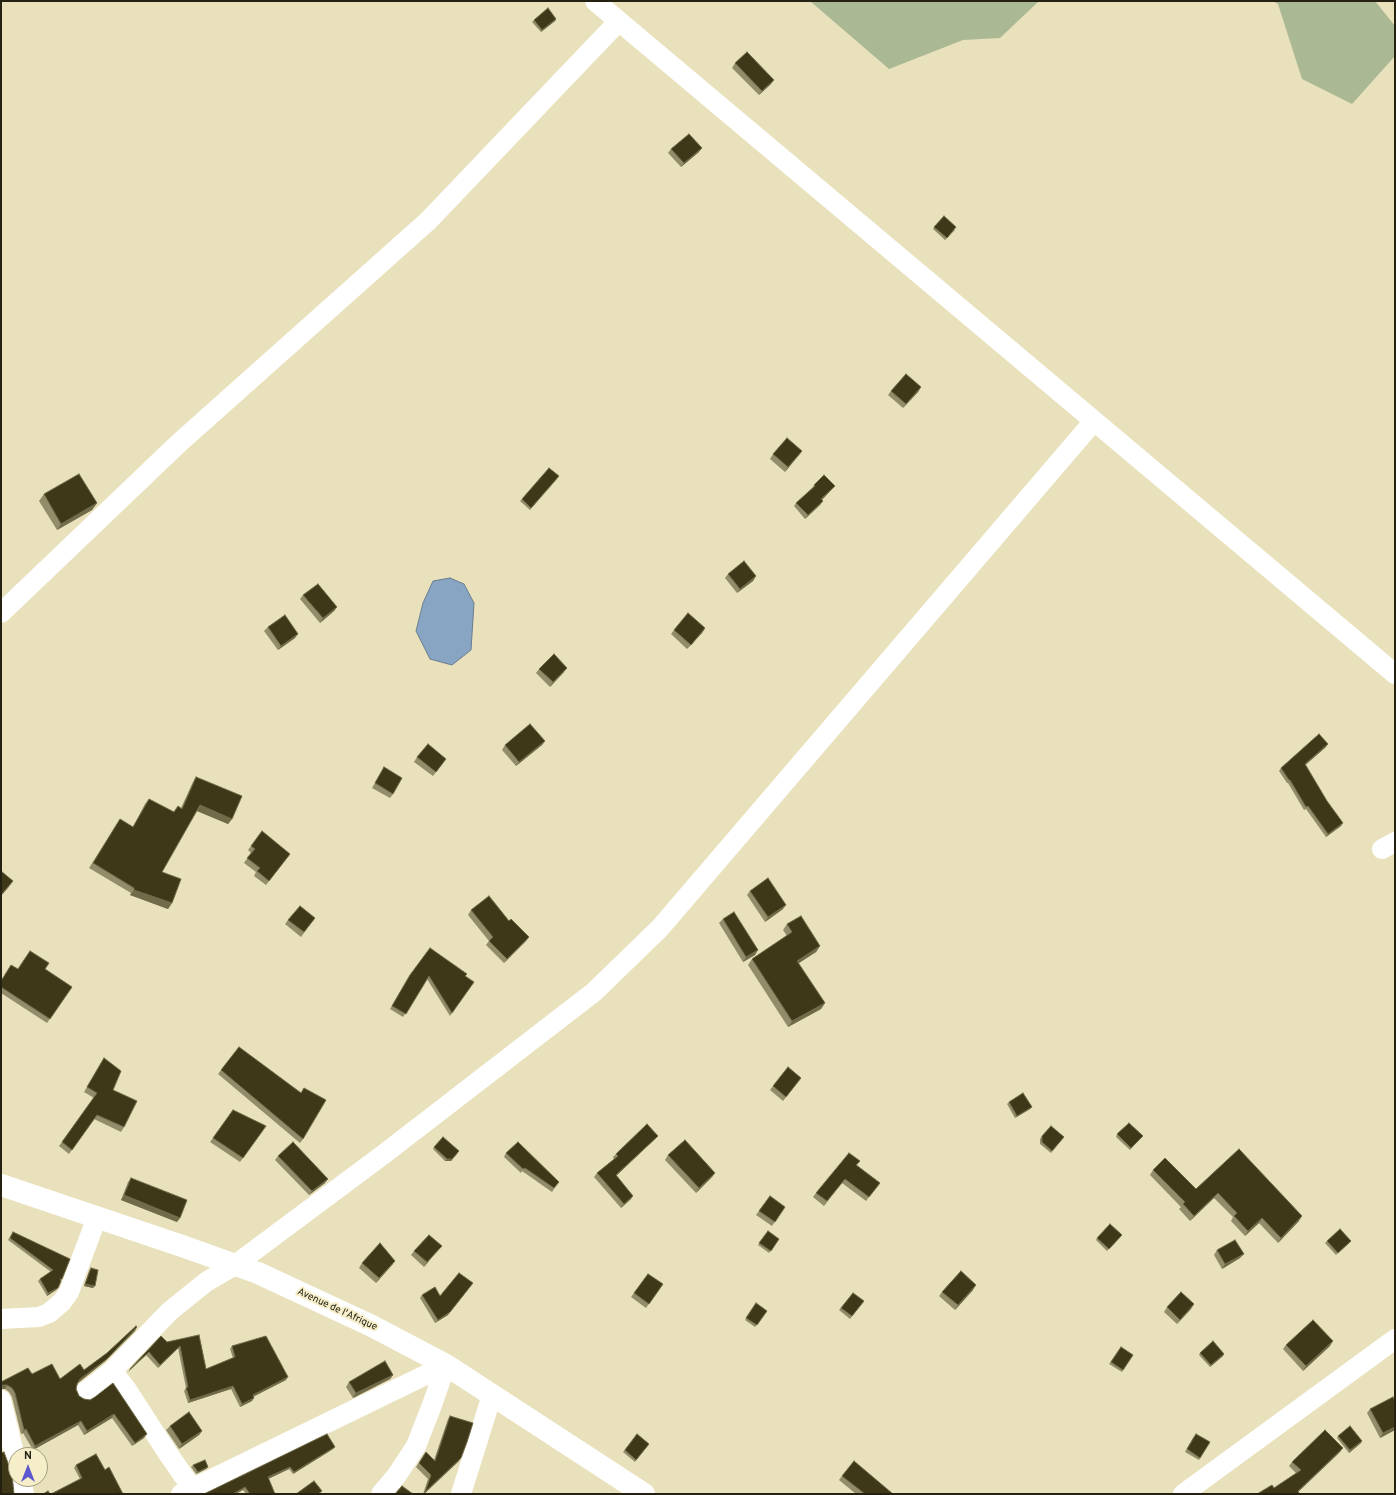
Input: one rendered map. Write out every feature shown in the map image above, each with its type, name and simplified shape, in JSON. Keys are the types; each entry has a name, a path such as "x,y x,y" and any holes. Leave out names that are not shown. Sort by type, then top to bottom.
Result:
{"main road":[{"name":"Avenue de l'Afrique","path":"1,1185 258,1273 372,1326 446,1365 644,1494"}],"street":[{"path":"595,1 1395,674"},
{"path":"1,613 179,443 428,221 619,21"},
{"path":"85,1392 112,1371 170,1312 206,1282 235,1265 390,1149 594,992 660,928 1094,421"},
{"path":"1,1319 39,1317 49,1313 62,1302 69,1292 97,1217"},
{"path":"1183,1494 1395,1339"},
{"path":"112,1371 125,1387 164,1449 186,1491 446,1365"},
{"path":"381,1494 397,1475 416,1446 446,1365"},
{"path":"460,1494 492,1395"},
{"path":"1,1400 13,1447"}],"green space":[{"path":"810,1 1039,1 1000,38 963,40 889,69"},
{"path":"1273,1 1375,1 1395,26 1395,56 1352,104 1302,79 1278,4"}],"water":[{"path":"450,578 464,584 474,603 471,650 452,665 430,659 416,631 423,603 433,581"}],"building":[{"path":"548,8 556,19 542,30 534,20"},
{"path":"747,52 774,80 762,91 735,63"},
{"path":"689,134 702,148 684,163 671,149"},
{"path":"944,216 956,227 947,238 934,227"},
{"path":"906,374 921,387 906,404 891,391"},
{"path":"787,438 802,451 788,467 773,454"},
{"path":"549,468 559,476 531,508 522,499"},
{"path":"79,474 97,503 61,524 44,494"},
{"path":"824,475 835,486 821,499 823,501 808,515 796,503 815,486 814,485"},
{"path":"744,561 756,576 740,589 728,574"},
{"path":"318,584 337,607 323,618 303,595"},
{"path":"688,613 705,628 691,645 674,630"},
{"path":"285,615 298,634 281,646 268,627"},
{"path":"554,654 567,668 553,682 539,669"},
{"path":"530,724 545,741 519,762 505,745"},
{"path":"1319,734 1328,744 1305,764 1327,801 1343,823 1328,834 1308,806 1306,807 1281,768"},
{"path":"428,744 446,759 436,772 417,757"},
{"path":"384,767 402,778 393,794 375,783"},
{"path":"196,777 242,796 232,819 200,805 162,872 181,879 172,903 134,890 134,888 93,863 120,819 133,827 149,799 174,812 178,806 182,809"},
{"path":"262,831 290,854 269,881 257,871 260,868 247,858 255,849 251,846"},
{"path":"1,871 13,881 1,895"},
{"path":"768,878 786,905 768,917 750,891"},
{"path":"489,896 509,921 511,919 529,937 507,959 489,941 493,937 471,910"},
{"path":"300,906 315,918 304,932 288,920"},
{"path":"734,912 758,950 746,957 723,919"},
{"path":"801,916 820,946 797,961 825,1003 792,1021 752,959 792,932 787,924"},
{"path":"430,948 467,974 465,976 474,982 452,1013 429,976 406,1014 392,1006 410,975"},
{"path":"30,951 49,963 45,969 72,987 50,1019 1,987 1,981 11,965 18,969"},
{"path":"239,1047 301,1093 304,1088 326,1100 303,1139 221,1070"},
{"path":"104,1058 121,1071 113,1090 137,1101 124,1127 97,1115 72,1150 62,1142 97,1093 87,1087"},
{"path":"788,1067 801,1078 786,1097 773,1086"},
{"path":"1023,1093 1032,1107 1017,1116 1009,1102"},
{"path":"233,1110 266,1126 243,1158 213,1138"},
{"path":"1129,1123 1143,1136 1131,1148 1117,1134"},
{"path":"647,1124 658,1136 616,1175 633,1196 624,1204 597,1173 618,1156 616,1154"},
{"path":"1051,1126 1064,1137 1052,1151 1042,1142 1042,1136"},
{"path":"443,1137 459,1151 452,1159 447,1159 434,1147"},
{"path":"685,1140 715,1173 699,1188 668,1155"},
{"path":"293,1142 328,1179 312,1191 278,1156"},
{"path":"518,1142 559,1182 554,1188 525,1168 523,1169 506,1153"},
{"path":"1239,1149 1302,1216 1281,1238 1262,1218 1248,1231 1234,1216 1237,1213 1218,1193 1194,1216 1183,1204 1185,1202 1153,1170 1165,1158 1196,1189"},
{"path":"849,1153 860,1161 856,1165 880,1183 869,1197 845,1179 827,1201 816,1193"},
{"path":"131,1178 187,1200 180,1218 124,1195"},
{"path":"770,1196 785,1207 775,1222 759,1211"},
{"path":"1110,1224 1122,1235 1109,1249 1097,1238"},
{"path":"1340,1229 1351,1241 1338,1253 1327,1241"},
{"path":"768,1231 779,1239 771,1251 759,1243"},
{"path":"13,1232 70,1259 62,1279 60,1279 61,1281 58,1288 48,1293 40,1279 53,1270 10,1238"},
{"path":"429,1235 442,1246 427,1262 414,1251"},
{"path":"1235,1240 1244,1254 1225,1264 1217,1250"},
{"path":"380,1243 395,1261 379,1278 362,1263"},
{"path":"91,1268 98,1270 95,1286 85,1284"},
{"path":"961,1271 976,1285 958,1305 942,1292"},
{"path":"459,1273 473,1283 450,1312 438,1320 422,1295 435,1287 440,1296"},
{"path":"648,1274 663,1284 649,1304 634,1293"},
{"path":"1181,1292 1194,1304 1180,1320 1167,1307"},
{"path":"853,1293 864,1301 852,1316 841,1308"},
{"path":"756,1303 767,1311 757,1325 746,1318"},
{"path":"1313,1320 1333,1341 1306,1366 1286,1345"},
{"path":"136,1326 137,1327 107,1359 80,1379 76,1389 79,1396 90,1400 113,1383 147,1434 135,1443 114,1414 87,1431 81,1421 35,1446 26,1429 24,1430 15,1393 12,1388 7,1385 1,1385 1,1382 28,1368 32,1374 52,1364 60,1379 80,1364 84,1370 107,1353"},
{"path":"199,1335 206,1369 235,1357 232,1346 266,1336 288,1377 253,1395 254,1398 242,1404 233,1386 190,1400 186,1388 188,1387 180,1346 160,1365 149,1352 130,1369 161,1336 167,1342"},
{"path":"1213,1341 1224,1354 1211,1365 1200,1353"},
{"path":"1121,1347 1133,1355 1123,1370 1111,1362"},
{"path":"385,1361 393,1375 356,1393 349,1382"},
{"path":"1393,1397 1395,1401 1395,1427 1383,1433 1370,1409"},
{"path":"189,1412 202,1431 182,1444 170,1426"},
{"path":"450,1416 473,1423 467,1442 461,1458 425,1492 431,1475 419,1463 426,1452 435,1461"},
{"path":"1350,1426 1362,1441 1350,1450 1338,1436"},
{"path":"1325,1430 1343,1448 1298,1491 1299,1493 1257,1494 1272,1485 1274,1488 1301,1470 1292,1462"},
{"path":"327,1434 335,1447 294,1472 290,1467 268,1477 275,1494 250,1494 245,1487 233,1494 204,1494"},
{"path":"637,1434 649,1444 636,1460 625,1450"},
{"path":"1196,1434 1210,1442 1200,1458 1187,1449"},
{"path":"4,1452 8,1463 8,1487 13,1487 14,1494 1,1494 1,1453"},
{"path":"96,1454 105,1470 109,1467 123,1494 51,1494 82,1478 76,1465"},
{"path":"205,1460 208,1467 198,1472 193,1465"},
{"path":"854,1461 893,1494 865,1494 842,1476"},
{"path":"314,1481 322,1491 318,1494 296,1494"},
{"path":"402,1486 413,1494 395,1494"},
{"path":"48,1491 50,1494 43,1494"}]}
